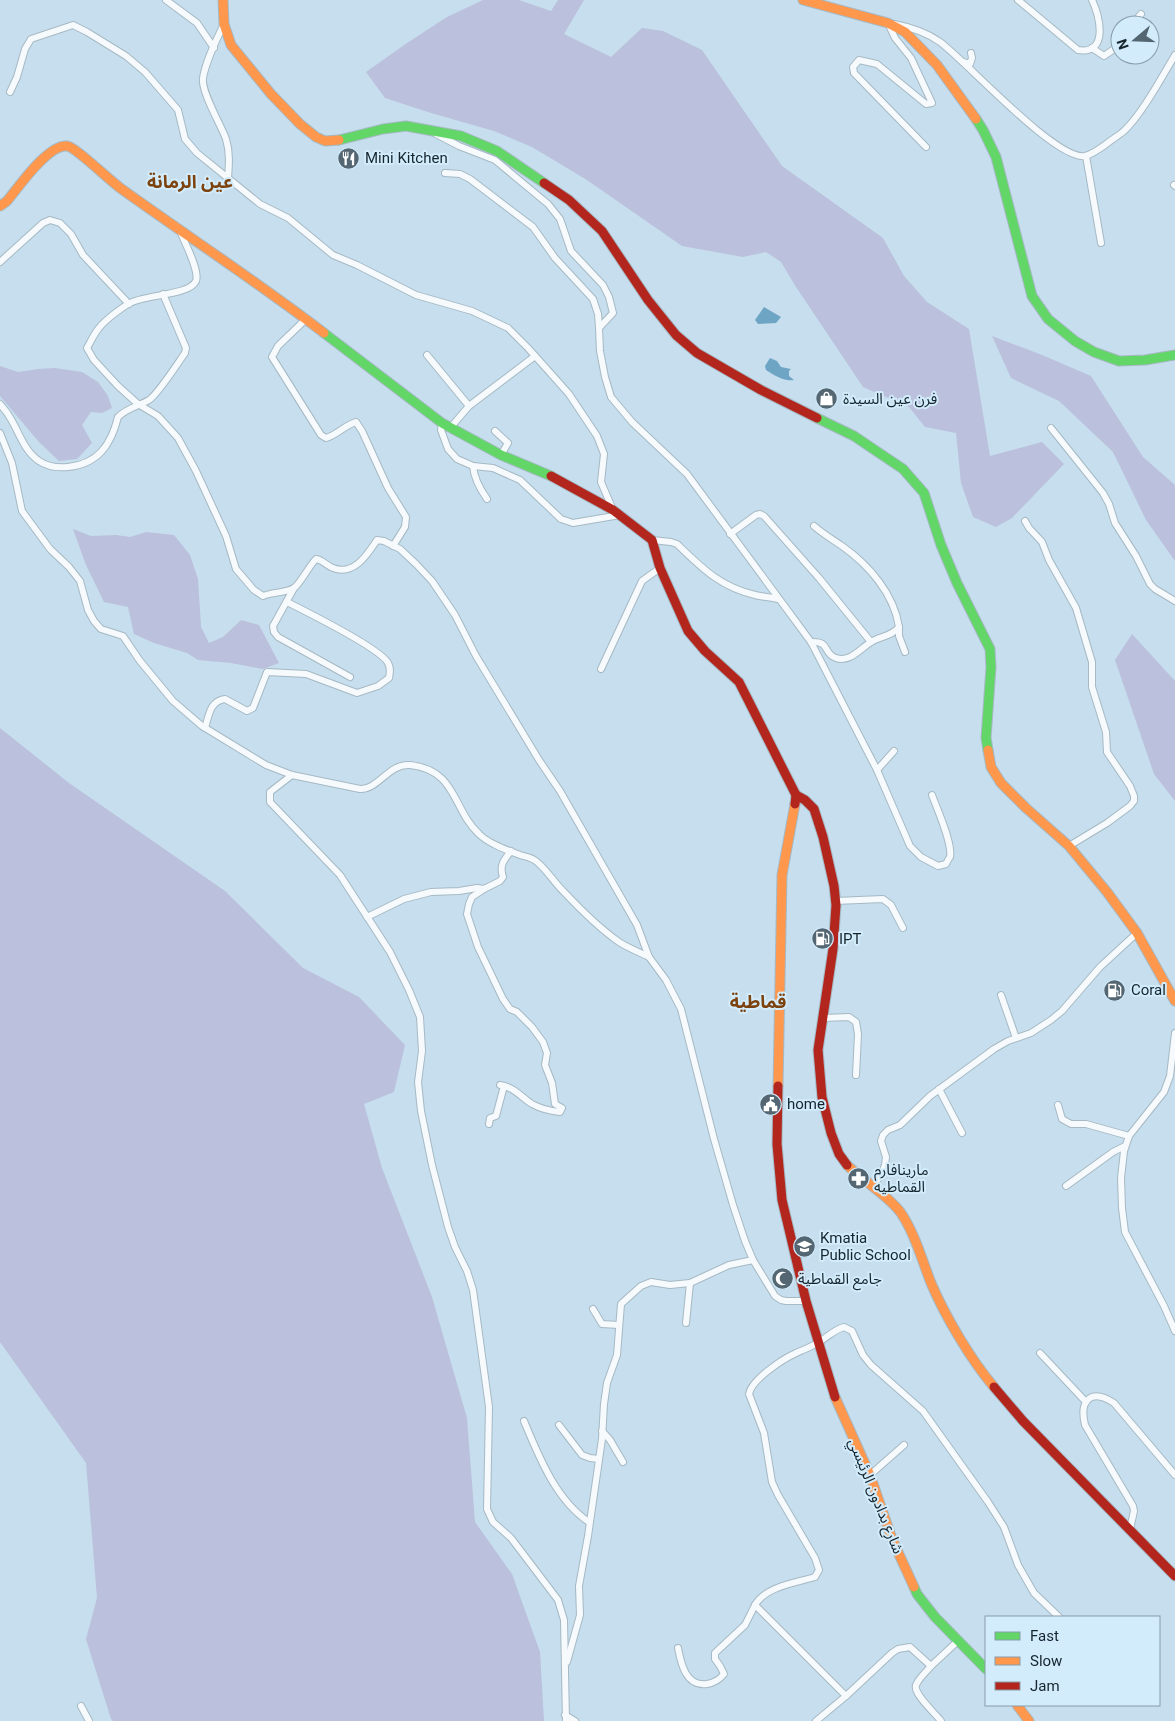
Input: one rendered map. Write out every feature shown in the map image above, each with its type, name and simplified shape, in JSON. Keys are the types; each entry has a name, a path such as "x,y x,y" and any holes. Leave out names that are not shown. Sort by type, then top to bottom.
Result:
{"main road":[{"path":"223,0 224,24 231,45 271,94 300,124 316,137 325,141 344,140 383,129 406,126 461,136 498,151 580,210 602,232 648,300 676,335 697,353 761,390 854,436 903,469 924,494 941,545 957,583 990,649 991,666 986,738 994,774 1015,797 1069,846 1112,898 1137,933 1175,1001"},
{"path":"803,0 888,23 905,32 937,65 983,130 998,166 1032,296 1048,319 1075,341 1094,352 1119,361 1145,360 1175,355"},
{"path":"0,206 7,201 44,156 51,151 67,146 75,150 113,183 306,319 442,423 501,455 560,480 616,512 652,540 660,568 688,631 705,651 739,682 796,795 805,800 814,809 823,836 834,886 835,901 833,949 818,1050 822,1097 831,1133 839,1154 856,1175 872,1186 900,1212 909,1228 945,1312 983,1374 1023,1421 1175,1576"},
{"name":"شارع بدادون الرئيسي","path":"796,795 794,817 782,875 777,1144 780,1187 806,1301 833,1392 870,1475 892,1539 917,1594 935,1617 985,1668"},
{"path":"1018,1706 1029,1721"}],"street":[{"path":"166,0 197,24 214,48"},
{"path":"1018,0 1078,50 1084,51 1092,48 1100,36 1098,13 1092,0"},
{"path":"888,23 910,27 940,42 1000,99 1076,156 1086,156 1124,131 1175,55"},
{"path":"888,23 895,38 911,58 932,103 926,104 877,64 859,60 853,67 854,72 926,147"},
{"path":"224,24 203,80 208,100 226,141 230,161 228,178"},
{"path":"10,92 17,77 25,49 31,39 73,25 126,56 145,72 178,110 185,139 197,153 260,204 288,218 333,255 357,264 416,295 472,311 508,328 569,394 597,436 604,454 601,482 616,512 573,523 561,518 520,480 493,468 473,466 456,459 448,448 441,430 442,423"},
{"path":"1092,48 1104,56 1110,52"},
{"path":"960,61 970,64 972,58 970,53"},
{"path":"428,130 459,146 495,160 548,204 560,219 571,251 603,285 609,297 613,313 599,328"},
{"path":"1086,156 1101,243"},
{"path":"445,174 460,174 470,179 533,227 555,258 593,299 598,314 600,351 611,397 632,422 687,474 778,600 811,642 876,770 910,846 921,857 938,866 946,864 950,858 950,851 944,826 932,795"},
{"path":"0,262 43,223 50,220 60,223 71,234 83,254 129,304"},
{"path":"180,229 197,271 196,280 191,287 181,291 144,298 129,304 99,328 87,348 94,360 138,404 158,416 178,438 196,471 226,536 236,569 254,590 263,596 295,588"},
{"path":"0,404 10,417 27,449 39,461 56,468 81,466 98,456 114,433 118,417 138,404 150,399 168,378 185,353 186,348 163,294"},
{"path":"306,319 278,346 272,356 321,435 326,438 334,436 356,422 362,431 388,488 406,517 405,527 393,546"},
{"path":"427,354 469,406"},
{"path":"451,427 469,406 535,356"},
{"path":"1051,428 1103,494 1109,504 1115,523 1136,556 1150,584 1175,601"},
{"path":"495,431 508,443 501,455"},
{"path":"0,433 12,463 22,511 50,549 80,582 88,610 94,621 101,628 123,636 140,661 173,701 205,728 266,765 292,775 365,790 393,770 402,766 410,765 437,773 451,789 464,813 480,835 538,862 564,893 602,929 620,943 649,957"},
{"path":"473,466 478,485 487,499"},
{"path":"730,534 756,515 764,516 819,578 871,642"},
{"path":"1026,521 1029,528 1042,542 1049,560 1076,608 1092,662 1092,687 1106,732 1107,752 1130,786 1134,796 1134,801 1130,806 1107,823 1069,846"},
{"path":"814,526 825,536 843,547 879,581 893,607 904,652"},
{"path":"350,677 278,638 274,632 274,626 295,588 316,560 320,560 337,570 346,570 361,561 377,540 384,541 400,549 432,581 455,616 476,656 539,760 560,791 637,925 649,957 666,980 681,1009 732,1205 752,1260 775,1296 786,1301 806,1301"},
{"path":"652,540 678,544 712,577 729,586 754,595 778,600"},
{"path":"601,669 642,581 660,568"},
{"path":"205,728 212,705 217,701 225,699 247,711 254,708 266,672 306,674 357,693 378,686 389,678 391,669 388,661 353,638 287,602"},
{"path":"811,642 819,641 835,658 841,658 852,656 871,642 887,636 899,627"},
{"path":"876,770 894,751"},
{"path":"292,775 270,792 270,802 340,875 390,952 420,1017 422,1051 418,1082 421,1111 448,1227 474,1290 489,1407 487,1509 492,1522 511,1538 558,1600 564,1620 566,1668 565,1718 575,1721"},
{"path":"488,1124 490,1118 496,1116 502,1086 519,1093 542,1109 560,1112 562,1108 555,1104 552,1083 545,1065 547,1053 543,1042 532,1027 517,1012 510,1009 503,999 478,947 467,914 472,897 500,882 503,877 500,869 504,859 511,851"},
{"path":"367,917 404,898 431,892 484,889"},
{"path":"835,901 883,899 891,905 903,928"},
{"path":"872,1186 881,1175 885,1165 886,1157 881,1141 883,1135 888,1130 900,1125 930,1096 994,1049 1031,1033 1062,1010 1100,966 1137,933"},
{"path":"1001,995 1016,1038"},
{"path":"823,1018 849,1017 854,1019 857,1024 856,1075"},
{"path":"1175,1032 1170,1076 1164,1092 1129,1136 1121,1165 1120,1178 1125,1232 1175,1331"},
{"path":"939,1089 962,1133"},
{"path":"1058,1105 1062,1120 1071,1124 1086,1124 1129,1136"},
{"path":"1066,1186 1113,1152 1126,1146"},
{"path":"566,1668 580,1615 579,1586 599,1459 607,1383 617,1355 621,1304 641,1286 651,1282 670,1284 690,1283 729,1265 752,1260"},
{"path":"686,1323 690,1283"},
{"path":"593,1308 602,1324 619,1325"},
{"path":"678,1648 681,1664 692,1680 704,1685 712,1684 724,1674 715,1660 715,1653 744,1625 755,1605 764,1595 775,1589 815,1577 819,1570 815,1558 778,1496 772,1482 764,1433 750,1397 750,1390 761,1377 781,1361 818,1343 839,1328 848,1328 852,1331 862,1355 923,1411 988,1502 1004,1528 1018,1565 1034,1593 1058,1616"},
{"path":"1040,1353 1086,1402"},
{"path":"1130,1529 1133,1506 1085,1425 1082,1414 1086,1402 1098,1396 1106,1397 1114,1403 1175,1475"},
{"path":"524,1421 548,1476 579,1515 590,1522"},
{"path":"559,1425 582,1455 599,1459"},
{"path":"602,1431 624,1462"},
{"path":"870,1475 904,1445"},
{"path":"755,1605 846,1696"},
{"path":"942,1721 920,1696 916,1686 932,1666 959,1640"},
{"path":"816,1721 898,1649 910,1647 932,1666"},
{"path":"81,1706 89,1721"}],"shaded area":[{"path":"483,0 519,0 551,11 558,0 584,0 564,34 611,57 642,28 663,31 702,50 782,166 883,238 904,276 927,302 969,329 990,456 1042,442 1064,464 1012,518 996,527 973,517 961,483 956,433 925,427 909,407 863,387 781,262 766,252 743,257 682,246 587,180 532,147 494,131 385,98 366,72 447,17"},
{"path":"764,307 781,317 776,323 758,324 755,320"},
{"path":"992,336 1091,376 1143,457 1175,485 1175,561 1146,520 1113,452 1059,401 1011,378"},
{"path":"770,358 777,361 781,367 791,369 789,376 794,380 783,379 766,370 765,366"},
{"path":"0,366 18,372 55,368 82,372 98,382 108,396 112,408 102,413 91,412 82,425 92,443 77,459 59,461 39,442 0,396"},
{"path":"73,529 91,536 116,535 130,537 146,532 174,535 190,555 198,579 201,627 209,643 223,637 241,620 259,625 279,663 263,669 231,663 198,660 187,653 154,643 134,634 128,607 104,602 86,565"},
{"path":"1132,634 1175,681 1175,801 1154,774 1115,660"},
{"path":"0,728 69,783 225,891 303,968 359,997 405,1045 394,1092 364,1104 382,1168 432,1297 467,1418 475,1522 512,1574 540,1652 544,1721 113,1721 111,1719 86,1639 97,1598 86,1463 0,1342"}],"traffic: fast":[{"path":"976,119 996,157 1032,296 1048,319 1075,341 1094,352 1119,361 1145,360 1175,355"},
{"path":"339,140 383,129 406,126 461,136 497,151 544,183"},
{"path":"324,333 442,423 501,455 551,476"},
{"path":"817,418 854,436 903,469 924,493 941,545 957,583 990,649 991,667 986,738 988,750"},
{"path":"914,1587 917,1594 935,1617 985,1668"}],"traffic: slow":[{"path":"223,0 224,24 231,45 271,94 300,124 316,137 325,141 339,140"},
{"path":"803,0 888,23 905,32 937,65 976,119"},
{"path":"0,206 7,201 43,159 59,147 67,146 78,152 123,190 250,278 324,333"},
{"path":"988,750 991,767 1001,783 1069,846 1107,892 1137,933 1175,1001"},
{"path":"778,1086 782,875 795,804"},
{"path":"847,1165 890,1200 901,1213 914,1238 931,1283 944,1309 959,1337 994,1387"},
{"path":"835,1397 870,1475 892,1539 914,1587"},
{"path":"1018,1706 1029,1721"}],"traffic: jam":[{"path":"544,183 569,200 602,231 648,300 676,335 697,353 761,390 817,418"},
{"path":"551,476 613,510 652,540 660,568 688,631 705,651 739,682 796,795 795,804"},
{"path":"796,795 805,800 814,809 823,837 834,886 836,905 833,949 818,1050 822,1097 831,1133 839,1154 847,1165"},
{"path":"778,1086 777,1144 782,1200 806,1301 835,1397"},
{"path":"994,1387 1023,1421 1175,1576"}],"place":[{"name":"Mini Kitchen","path":"349,158"},
{"name":"فرن عين السيدة","path":"827,399"},
{"name":"IPT","path":"823,939"},
{"name":"Coral","path":"1115,990"},
{"name":"home","path":"771,1104"},
{"name":"مارينافارم القماطيه","path":"858,1179"},
{"name":"Kmatia Public School","path":"804,1247"},
{"name":"جامع القماطية","path":"782,1279"}],"district":[{"name":"عين الرمانة","path":"190,182"},
{"name":"قماطية","path":"758,1002"}]}
